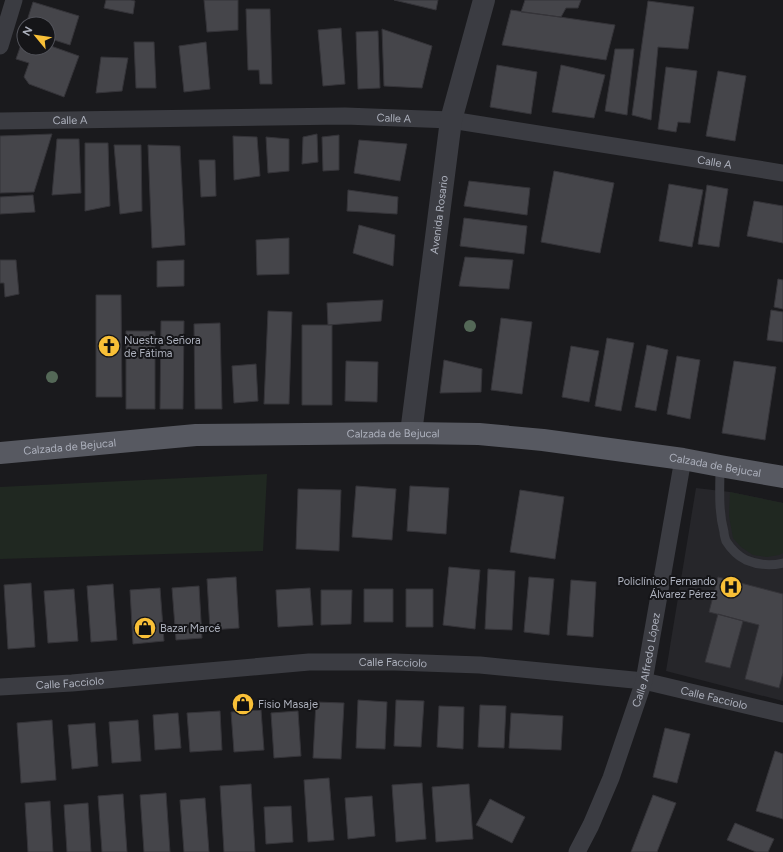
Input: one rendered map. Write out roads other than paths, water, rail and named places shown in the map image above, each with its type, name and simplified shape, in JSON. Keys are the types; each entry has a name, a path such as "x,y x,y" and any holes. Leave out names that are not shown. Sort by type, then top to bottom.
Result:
{"main road":[{"name":"Calzada de Bejucal","path":"0,453 196,435 410,433 479,434 543,440 683,459 783,477"}],"street":[{"path":"0,46 14,0"},
{"name":"Avenida Rosario","path":"410,433 451,120 484,0"},
{"name":"Calle A","path":"0,122 345,116 451,120 783,173"},
{"name":"Calle Alfredo López","path":"577,852 611,778 644,681 683,459"},
{"name":"Calle Facciolo","path":"0,687 80,682 309,662 394,662 480,665 644,681 783,714"}],"lane":[{"path":"720,466 721,524 726,540 734,551 753,563 766,565 783,563"}],"place":[{"name":"Nuestra Señora de Fátima","path":"109,346"},
{"name":"Policlínico Fernando Álvarez Pérez","path":"731,587"},
{"name":"Bazar Marcé","path":"145,628"},
{"name":"Fisio Masaje","path":"243,704"}]}
